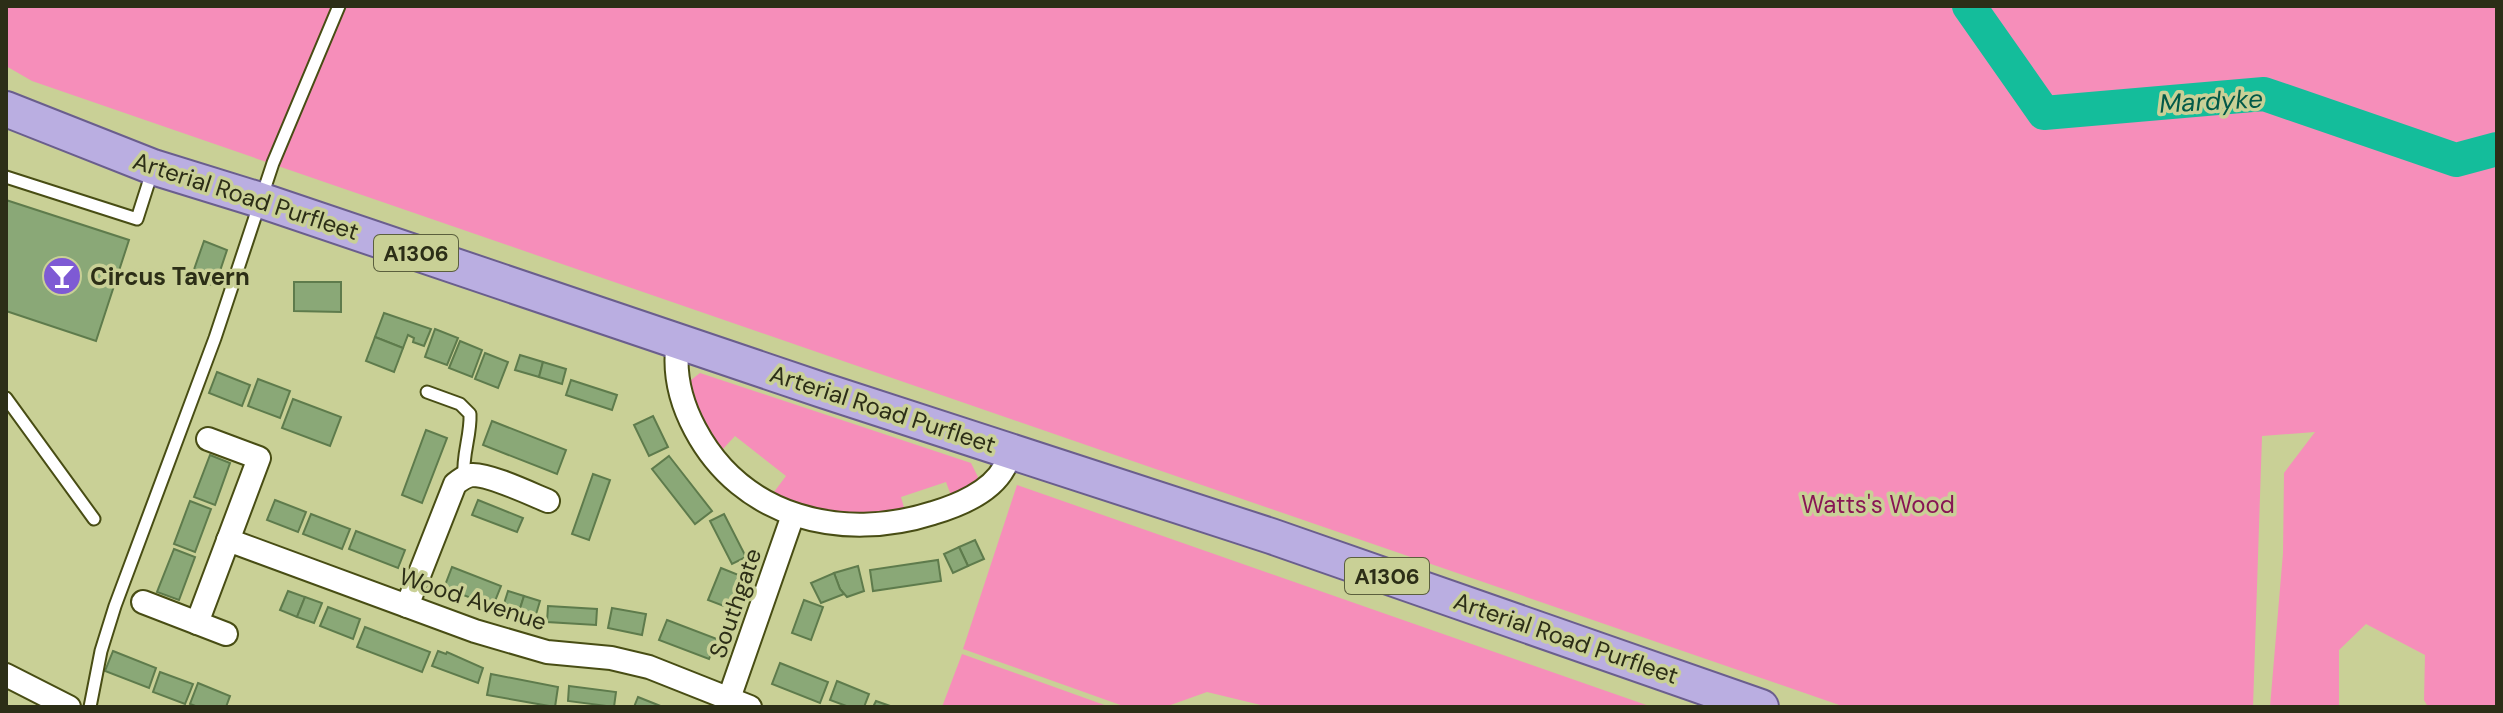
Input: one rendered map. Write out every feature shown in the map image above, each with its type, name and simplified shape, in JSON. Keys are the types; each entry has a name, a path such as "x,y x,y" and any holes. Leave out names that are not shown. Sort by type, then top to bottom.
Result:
{"main road":[{"name":"Arterial Road Purfleet","path":"6,109 153,167 1271,536 1761,707"}],"street":[{"path":"678,341 675,361 678,385 688,416 704,445 721,467 754,495 793,515 823,523 853,526 917,518 967,500 989,484 1004,469 1010,450"},
{"path":"197,623 259,458 208,439"},
{"path":"407,606 455,484 464,477 486,477 548,501"},
{"name":"Southgate","path":"735,704 793,515"},
{"name":"Wood Avenue","path":"228,540 475,631 547,652 611,658 649,667 735,704"},
{"path":"143,602 226,634"},
{"path":"6,675 56,704"}],"lane":[{"path":"90,707 101,651 115,606 215,338 260,200 339,6"},
{"path":"6,177 137,219 153,167"},
{"path":"427,392 460,404 470,414 471,433 463,460 464,477"},
{"path":"6,398 94,519"}],"green space":[{"name":"Watts's Wood","path":"6,6 2497,6 2497,707 2428,707 2424,700 2425,655 2366,624 2339,650 2339,705 2270,707 2283,553 2284,473 2315,432 2262,436 2253,707 1845,707 32,81 6,66"},
{"path":"700,373 971,463 978,477 973,486 952,498 946,482 901,497 907,518 851,523 771,496 786,476 735,436 722,450 705,426 694,399 691,380"},
{"path":"1017,485 1652,707 1269,707 1207,692 1165,707 1126,707 963,649"},
{"path":"962,654 1110,707 942,707"}],"building":[{"name":"Circus Tavern","path":"6,200 129,240 96,341 6,311"},
{"path":"204,241 227,250 215,286 191,278"},
{"path":"294,282 341,282 341,312 294,311"},
{"path":"384,313 431,329 424,346 413,342 414,338 408,335 403,348 375,337"},
{"path":"435,329 458,338 447,365 425,357"},
{"path":"375,337 403,348 394,372 366,361"},
{"path":"460,341 482,350 472,377 449,368"},
{"path":"485,353 508,362 498,388 475,379"},
{"path":"520,355 543,362 539,377 515,370"},
{"path":"543,362 566,369 562,384 539,377"},
{"path":"217,372 250,385 242,406 209,393"},
{"path":"258,379 290,391 280,418 248,406"},
{"path":"571,380 617,395 612,410 566,395"},
{"path":"293,399 341,417 330,446 282,428"},
{"path":"653,416 668,447 649,456 634,425"},
{"path":"492,421 566,450 557,474 483,445"},
{"path":"426,430 447,438 422,503 402,495"},
{"path":"210,455 230,463 215,505 194,497"},
{"path":"669,456 712,511 695,524 652,469"},
{"path":"593,474 610,480 589,540 572,534"},
{"path":"275,500 306,512 298,532 267,520"},
{"path":"478,500 523,518 517,532 472,515"},
{"path":"190,501 211,509 195,552 174,544"},
{"path":"311,514 350,529 342,549 303,534"},
{"path":"724,514 746,557 732,564 710,521"},
{"path":"356,531 405,550 398,568 349,549"},
{"path":"975,540 984,559 968,566 959,547"},
{"path":"959,547 968,566 953,573 944,554"},
{"path":"174,549 195,557 179,600 157,592"},
{"path":"938,560 941,581 873,591 870,570"},
{"path":"858,566 864,591 847,597 834,573"},
{"path":"452,567 501,586 493,606 444,588"},
{"path":"721,568 741,576 729,608 708,600"},
{"path":"834,573 844,594 821,603 811,583"},
{"path":"288,591 305,597 297,617 280,610"},
{"path":"508,591 524,596 518,615 502,610"},
{"path":"524,596 540,601 534,621 518,615"},
{"path":"305,597 322,603 314,623 297,617"},
{"path":"804,600 823,607 811,640 792,633"},
{"path":"548,606 597,609 596,625 547,622"},
{"path":"328,607 360,619 353,639 320,626"},
{"path":"612,608 646,614 642,635 608,628"},
{"path":"667,620 717,639 709,659 659,640"},
{"path":"365,627 430,652 422,672 357,647"},
{"path":"113,651 156,668 149,688 105,671"},
{"path":"438,651 483,668 478,683 432,666"},
{"path":"780,663 828,682 820,703 772,684"},
{"path":"160,672 193,684 185,704 153,692"},
{"path":"491,674 558,687 555,707 487,695"},
{"path":"837,681 869,694 864,707 849,707 830,700"},
{"path":"198,683 230,696 226,707 190,704"},
{"path":"569,686 616,692 614,707 568,701"},
{"path":"638,697 663,707 634,707"},
{"path":"876,701 893,707 873,707"}],"waterway":[{"name":"Mardyke","path":"1969,6 2044,113 2264,94 2456,160 2497,149"}],"place":[{"name":"Circus Tavern","path":"62,276"}]}
